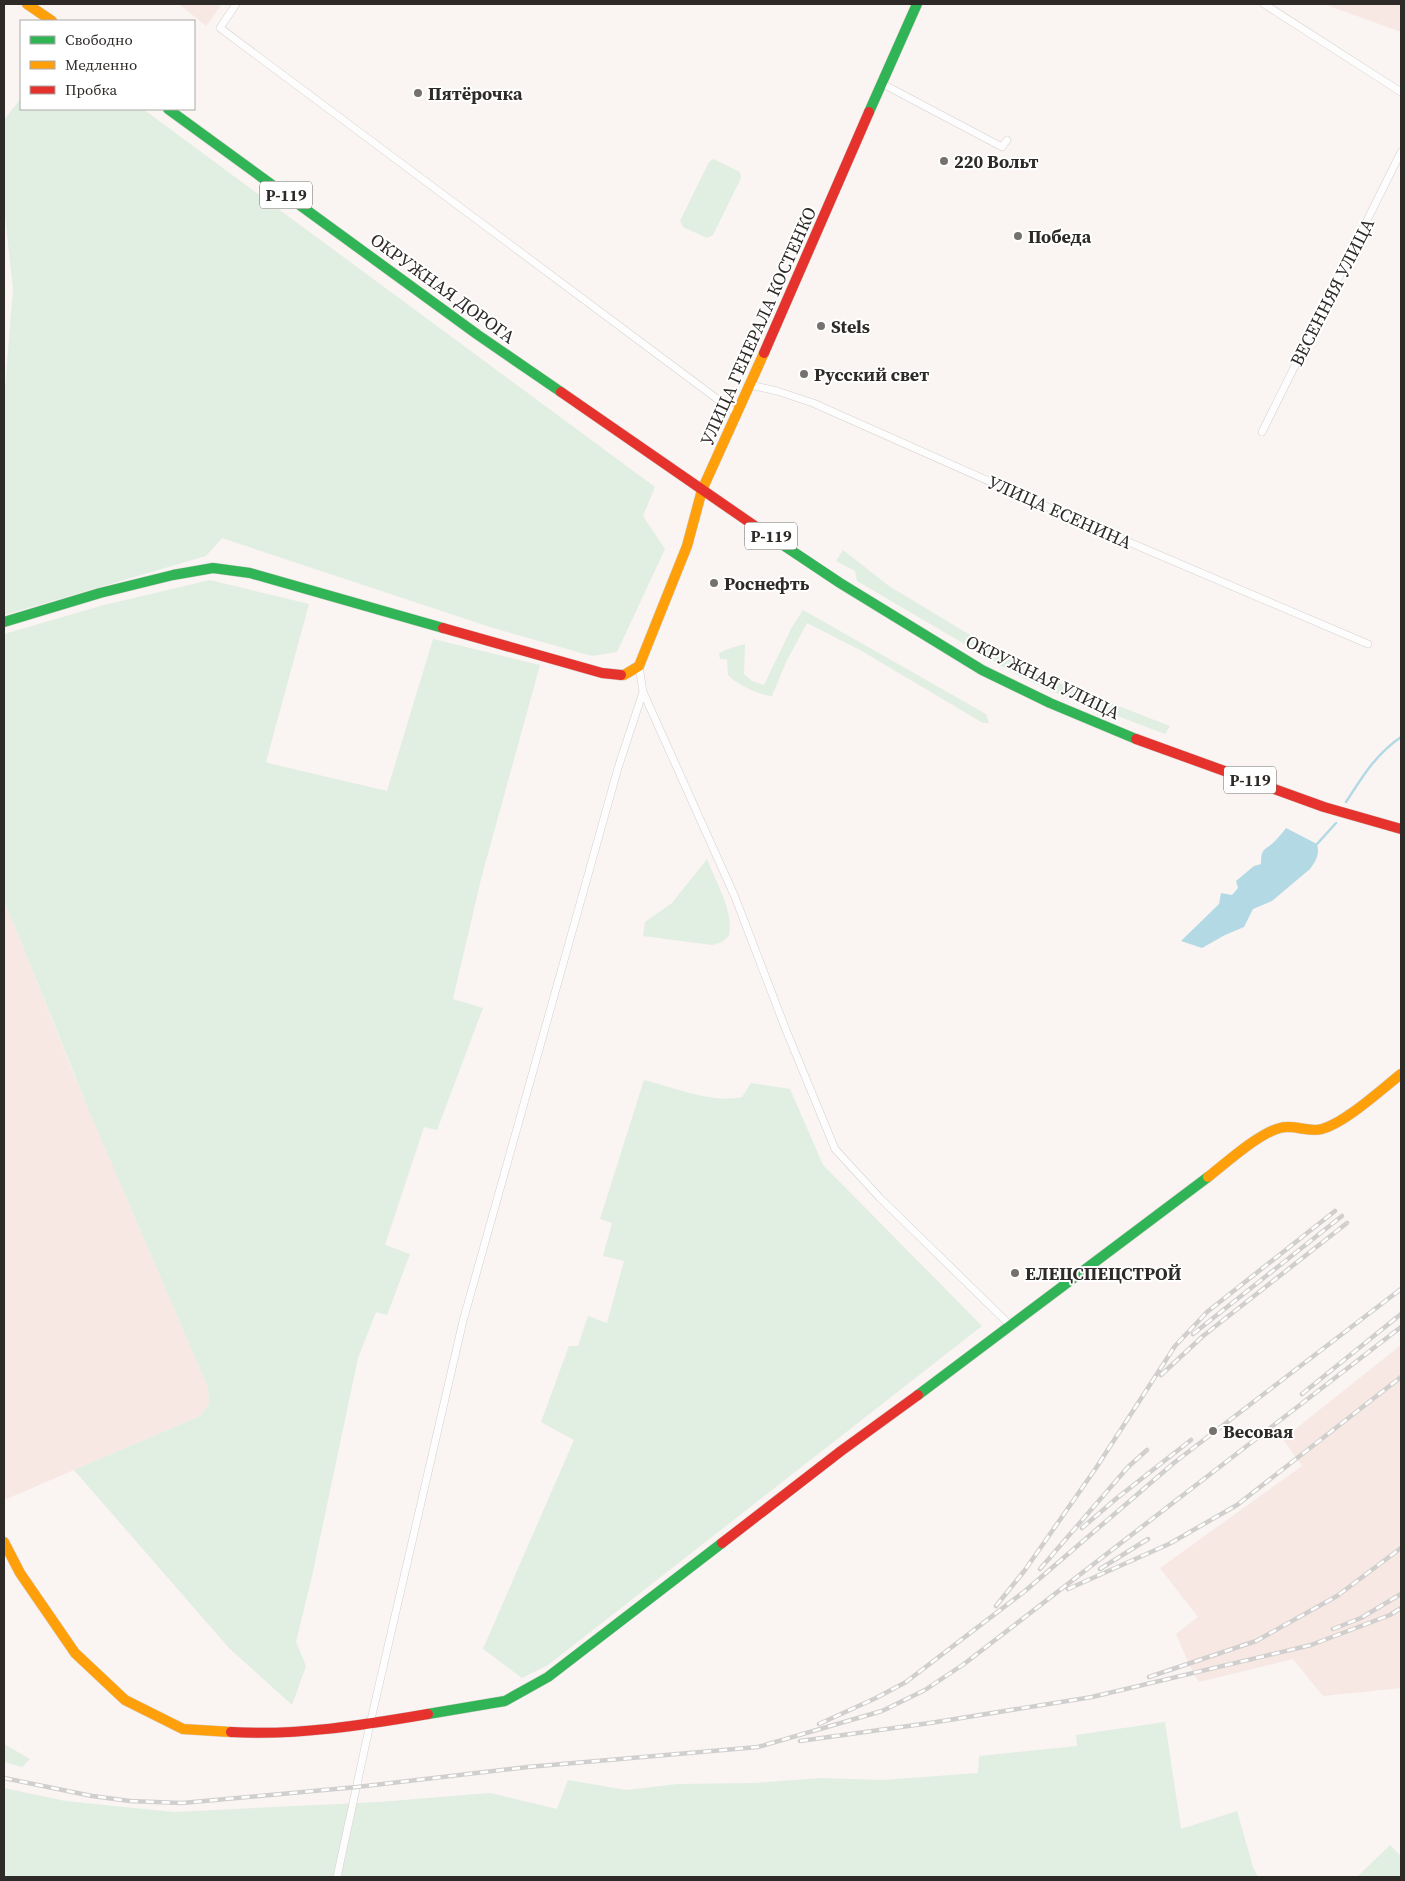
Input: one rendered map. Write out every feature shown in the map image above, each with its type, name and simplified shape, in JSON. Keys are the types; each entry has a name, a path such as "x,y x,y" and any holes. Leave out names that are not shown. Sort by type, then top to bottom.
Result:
{"main road":[{"path":"27,4 51,20"},
{"name":"УЛИЦА ГЕНЕРАЛА КОСТЕНКО","path":"639,666 687,546 702,490 780,319 917,4"},
{"name":"ОКРУЖНАЯ ДОРОГА","path":"169,110 478,335 702,490"},
{"name":"ОКРУЖНАЯ УЛИЦА","path":"702,490 840,583 982,670 1050,703 1153,746 1324,807 1401,829"},
{"path":"4,622 109,591 173,575 213,568 250,573 602,673 624,675 639,666"},
{"path":"4,1542 20,1573 75,1653 125,1700 184,1729 262,1734 370,1724 505,1702 548,1677 841,1451 1011,1326 1266,1133 1282,1127 1311,1130 1323,1129 1349,1115 1401,1074"}],"street":[{"path":"236,4 220,28 736,413"},
{"path":"1264,4 1401,92"},
{"path":"882,83 1002,147 1007,140"},
{"name":"ВЕСЕННЯЯ УЛИЦА","path":"1262,432 1401,152"},
{"name":"УЛИЦА ЕСЕНИНА","path":"750,385 777,391 813,403 1063,514 1368,644"},
{"path":"639,666 644,692 735,897 786,1030 835,1149 880,1198 1011,1326"},
{"path":"337,1877 370,1724 463,1321 618,768 644,692"}],"shaded area":[{"path":"179,4 222,4 206,26"},
{"path":"1324,4 1401,4 1401,32"},
{"path":"20,99 20,110 144,110 655,487 643,516 665,549 617,652 592,656 493,628 222,538 206,556 4,615 4,401 13,289 4,206 4,120"},
{"path":"713,159 740,172 741,178 713,235 707,238 683,227 680,221 709,162"},
{"path":"843,550 889,586 1033,673 1170,726 1165,734 1054,692 1019,676 857,581 855,571 836,561"},
{"path":"210,580 309,604 266,762 272,764 387,791 433,639 540,665 481,879 453,999 483,1008 437,1130 424,1127 385,1245 410,1254 387,1315 376,1312 358,1358 312,1576 296,1642 306,1666 292,1705 229,1648 74,1470 200,1416 209,1404 208,1388 90,1113 4,900 4,634 104,605"},
{"path":"803,610 986,714 989,723 983,723 860,650 807,623 786,662 772,696 748,689 728,675 727,659 720,659 719,653 745,644 744,674 752,681 764,685 792,627"},
{"path":"707,859 727,907 730,926 729,936 722,942 712,945 643,936 645,922 672,903"},
{"path":"4,900 74,1075 208,1388 209,1404 200,1416 4,1500"},
{"path":"644,1080 705,1097 730,1099 742,1097 751,1083 790,1089 823,1165 982,1326 548,1665 522,1678 483,1649 574,1440 541,1422 569,1346 578,1346 588,1316 607,1323 624,1261 603,1256 612,1223 600,1219"},
{"path":"1401,1345 1401,1688 1323,1696 1293,1659 1199,1682 1193,1673 1176,1634 1198,1617 1160,1568 1302,1466 1283,1439"},
{"path":"1165,1722 1181,1829 1237,1811 1253,1867 1258,1877 4,1877 4,1788 65,1801 174,1812 379,1802 490,1793 557,1809 568,1780 626,1790 678,1784 755,1783 821,1778 883,1780 978,1773 979,1756 1077,1746 1076,1735"},
{"path":"4,1744 30,1759 22,1767 4,1762"},
{"path":"1390,1845 1401,1856 1401,1877 1357,1877"}],"water":[{"path":"1286,828 1317,844 1317,857 1310,869 1272,901 1253,909 1244,927 1202,948 1181,941 1219,904 1221,893 1232,895 1238,888 1236,881 1254,866 1261,864 1264,850"}],"waterway":[{"path":"1346,802 1377,759 1401,737"},
{"path":"1317,844 1336,823"}],"railway":[{"path":"996,1606 1025,1570 1096,1468 1175,1346 1207,1312 1335,1211"},
{"path":"1193,1334 1342,1216"},
{"path":"1161,1375 1203,1336 1347,1223"},
{"path":"819,1724 906,1682 1025,1591 1175,1462 1401,1289"},
{"path":"1302,1394 1401,1314"},
{"path":"4,1778 92,1796 130,1801 182,1803 357,1787 528,1767 758,1747 882,1711 925,1690 964,1664 1401,1327"},
{"path":"1068,1589 1169,1544 1237,1505 1401,1377"},
{"path":"1082,1528 1191,1440"},
{"path":"1040,1569 1128,1467 1147,1450"},
{"path":"1100,1569 1148,1539"},
{"path":"1149,1677 1256,1641 1337,1596 1401,1548"},
{"path":"1333,1629 1361,1618 1401,1594"},
{"path":"800,1741 930,1723 1092,1697 1311,1645 1390,1615 1401,1608"}],"traffic: fast":[{"path":"869,112 917,4"},
{"path":"169,110 478,335 561,392"},
{"path":"762,531 840,583 982,670 1050,703 1136,739"},
{"path":"4,622 100,593 173,575 213,568 250,573 443,628"},
{"path":"918,1395 1208,1177"},
{"path":"428,1714 505,1701 548,1677 722,1543"}],"traffic: slow":[{"path":"27,4 51,20"},
{"path":"621,675 639,666 687,546 702,490 764,353"},
{"path":"1208,1177 1243,1149 1272,1131 1285,1127 1317,1130 1331,1126 1363,1105 1401,1074"},
{"path":"4,1542 20,1573 75,1653 125,1700 183,1729 231,1732"}],"traffic: jam":[{"path":"764,353 869,112"},
{"path":"561,392 762,531"},
{"path":"443,628 602,673 621,675"},
{"path":"1136,739 1324,807 1401,829"},
{"path":"722,1543 841,1451 918,1395"},
{"path":"231,1732 305,1731 355,1726 428,1714"}],"place":[{"name":"Пятёрочка","path":"418,93"},
{"name":"220 Вольт","path":"944,161"},
{"name":"Победа","path":"1018,236"},
{"name":"Stels","path":"821,326"},
{"name":"Русский свет","path":"804,374"},
{"name":"Роснефть","path":"714,583"},
{"name":"ЕЛЕЦСПЕЦСТРОЙ","path":"1015,1273"},
{"name":"Весовая","path":"1213,1431"}]}
